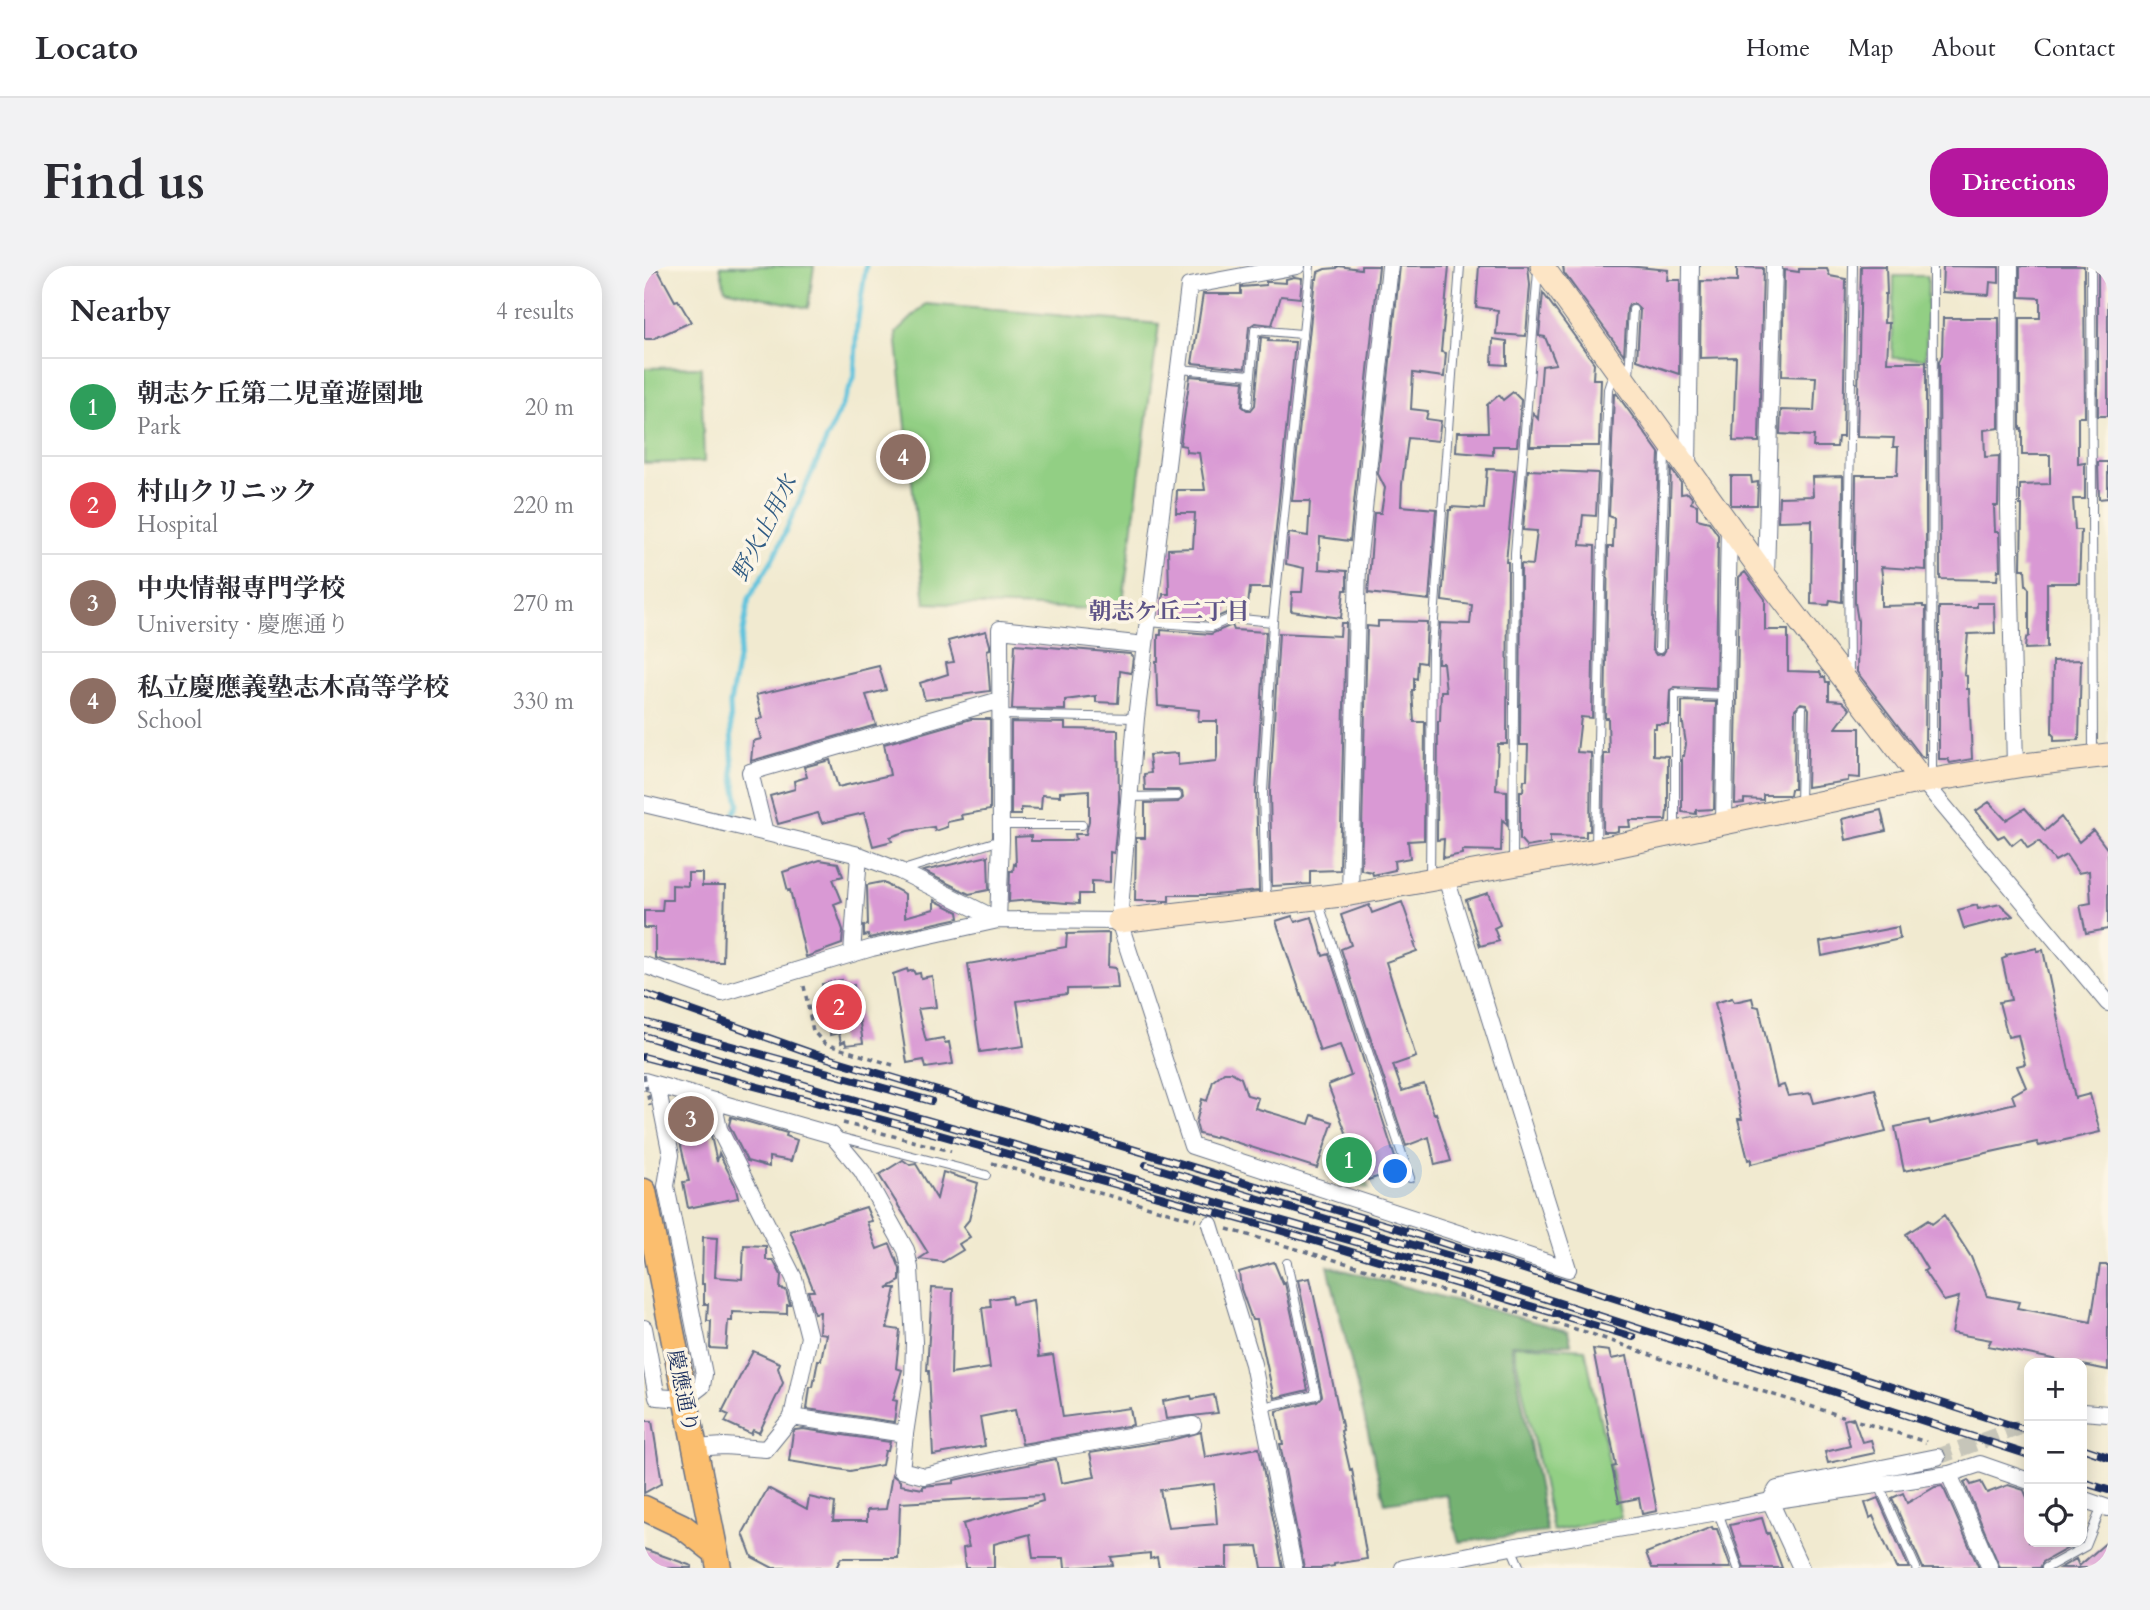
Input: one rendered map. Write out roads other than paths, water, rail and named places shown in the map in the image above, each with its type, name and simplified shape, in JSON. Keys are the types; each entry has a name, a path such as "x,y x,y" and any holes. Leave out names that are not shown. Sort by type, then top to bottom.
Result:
{"main road":[{"name":"慶應通り","path":"644,1191 716,1559"},
{"path":"644,1508 688,1530 716,1559"}],"street":[{"path":"1297,266 1189,286 1136,718 1119,921 1192,1146 1568,1269 1438,879"},
{"path":"1350,894 1358,565 1391,266"},
{"path":"1540,266 1849,688 2108,1003"},
{"path":"1688,468 1690,266"},
{"path":"1766,577 1774,266"},
{"path":"2010,266 2009,507 2015,766"},
{"path":"1724,822 1729,523"},
{"path":"998,920 1001,832 1000,629 1145,645"},
{"path":"764,833 750,772 1001,708"},
{"path":"644,965 722,993 872,948 998,920 1119,921 1350,894 1596,849 1927,781 2015,766 2100,756"},
{"path":"644,804 859,855 900,871 998,920"},
{"path":"852,954 859,855"},
{"path":"648,1080 832,1135 862,1171 905,1250 910,1268 913,1381 901,1470 924,1475 1013,1456 1193,1425"},
{"path":"644,1328 657,1397 685,1399 702,1385 704,1374 666,1186 671,1155 648,1080"},
{"path":"694,1448 724,1446 766,1449 792,1417 809,1337 794,1278 719,1129 717,1101"},
{"path":"1210,1224 1253,1364 1294,1568"},
{"path":"2087,1412 2108,1414"},
{"path":"792,1417 905,1434"},
{"path":"1770,1501 1777,1489 1934,1451"},
{"path":"1403,1568 1455,1563 1511,1547 1770,1501 1949,1474 1980,1464 2024,1478"},
{"path":"1949,1474 1990,1568"},
{"path":"1770,1501 1801,1568"},
{"path":"2087,1501 2105,1507"},
{"path":"716,1559 734,1568"}],"lane":[{"path":"1266,904 1263,792 1273,622 1310,266"},
{"path":"1438,879 1432,647 1460,266"},
{"path":"1513,865 1515,553 1540,266"},
{"path":"1849,688 1848,554 1853,266"},
{"path":"1927,781 1933,266"},
{"path":"2091,266 2100,756"},
{"path":"1596,849 1608,388 1622,377 1633,310"},
{"path":"1248,404 1255,330 1301,334"},
{"path":"1178,369 1251,375"},
{"path":"1659,649 1665,456 1670,443"},
{"path":"1148,622 1211,627 1231,618 1273,622"},
{"path":"1675,833 1675,694 1726,696"},
{"path":"1001,708 1136,718"},
{"path":"1800,806 1802,709"},
{"path":"1130,797 1177,796"},
{"path":"900,871 1001,832 1082,825"},
{"path":"1318,898 1410,1178"},
{"path":"832,1135 986,1175"},
{"path":"1263,1407 1316,1395 1287,1263"},
{"path":"1878,1484 1916,1568"},
{"path":"2046,1568 2086,1546 2105,1507"},
{"path":"1718,1512 1738,1568"},
{"path":"1511,1547 1520,1568"}],"waterway":[{"name":"野火止用水","path":"735,812 739,804 733,774 730,704 749,598 775,555 854,378 857,325 866,266"}],"tunnel":[{"path":"1937,1457 2024,1426"}],"railway":[{"path":"644,994 814,1054 1393,1227 2024,1429"},
{"path":"644,1022 931,1101"},
{"path":"644,1036 821,1090 1476,1276 2024,1453"},
{"path":"644,1057 940,1135 1282,1231 1633,1337"},
{"path":"1146,1165 1467,1261"},
{"path":"2087,1450 2108,1457"},
{"path":"2087,1484 2108,1490"}],"place":[{"name":"私立慶應義塾志木高等学校","path":"903,457"},
{"name":"村山クリニック","path":"839,1007"},
{"name":"中央情報専門学校","path":"691,1119"},
{"name":"朝志ケ丘第二児童遊園地","path":"1349,1160"}],"district":[{"name":"朝志ケ丘二丁目","path":"1169,611"}]}
